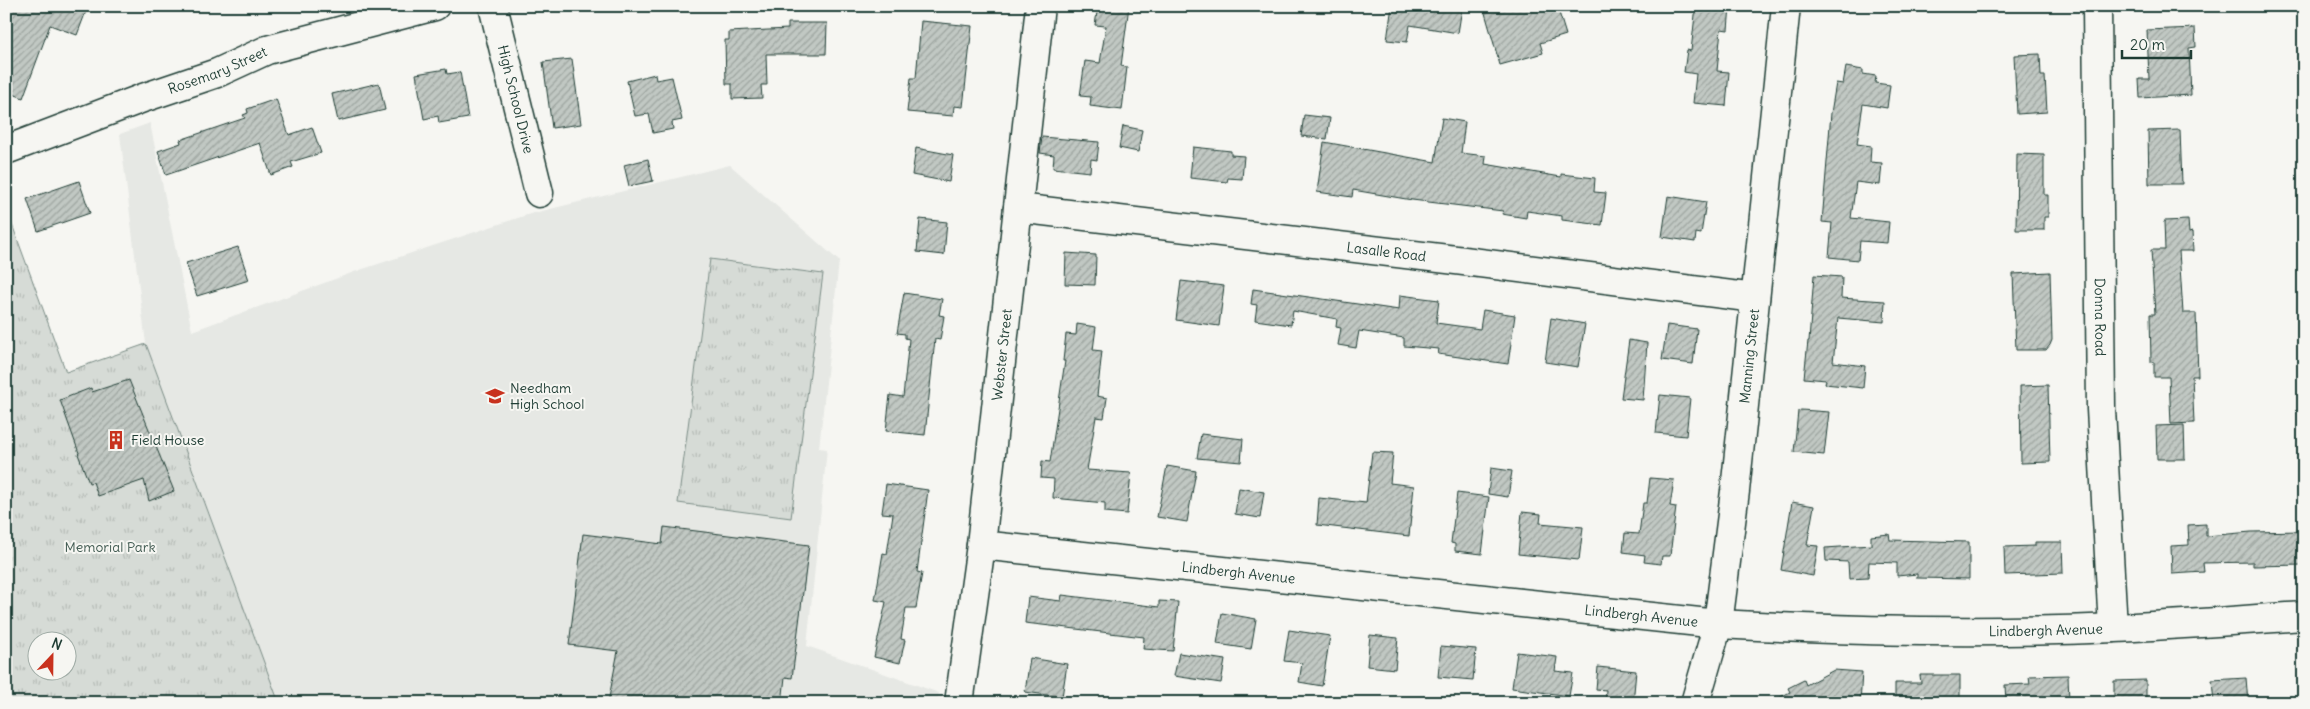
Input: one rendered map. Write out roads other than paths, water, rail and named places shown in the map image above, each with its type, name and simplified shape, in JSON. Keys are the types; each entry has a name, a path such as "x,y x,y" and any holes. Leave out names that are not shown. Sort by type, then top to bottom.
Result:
{"street":[{"name":"Rosemary Street","path":"6,150 143,98 217,73 267,50 435,6"},
{"name":"High School Drive","path":"493,6 539,193"},
{"name":"Webster Street","path":"959,703 981,544 1040,6"},
{"name":"Manning Street","path":"1695,703 1718,624 1735,492 1786,6"},
{"name":"Donna Road","path":"2097,6 2101,409 2114,628"},
{"name":"Lasalle Road","path":"1018,208 1755,298"},
{"name":"Lindbergh Avenue","path":"981,544 1718,624 1828,629 1996,630 2114,628 2304,616"}],"place":[{"name":"Needham High School","path":"495,396"},
{"name":"Field House","path":"116,440"}],"park label":[{"name":"Memorial Park","path":"110,547"}]}
